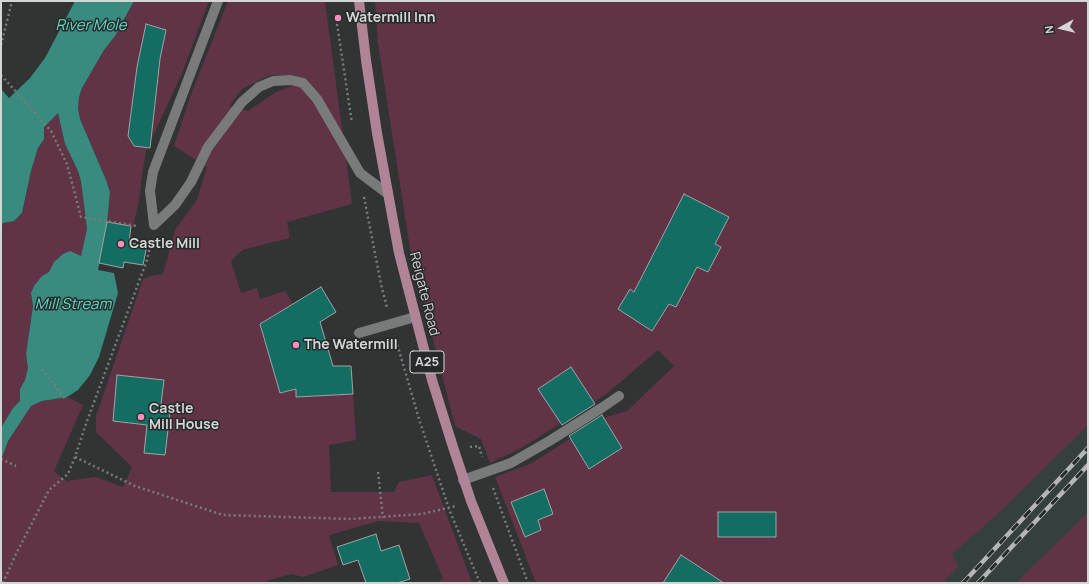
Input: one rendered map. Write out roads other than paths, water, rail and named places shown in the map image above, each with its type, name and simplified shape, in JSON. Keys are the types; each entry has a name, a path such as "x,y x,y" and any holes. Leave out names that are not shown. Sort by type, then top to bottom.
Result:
{"main road":[{"name":"Reigate Road","path":"360,1 366,60 377,133 399,253 415,317 463,480 504,583"}],"lane":[{"path":"218,1 152,172 150,191 154,225 175,204 191,182 208,147 242,102 259,87 273,81 291,80 303,83 317,99 360,173 388,194"},
{"path":"359,333 415,317"},
{"path":"463,480 511,464 619,396"}],"water":[{"path":"75,1 134,1 115,36 104,50 82,88 79,97 78,109 80,119 110,192 107,224 98,270 114,273 118,293 99,357 90,375 78,390 67,397 42,401 31,406 8,441 1,460 1,428 13,408 20,401 20,389 25,380 28,368 26,354 33,306 31,293 34,286 42,276 49,272 54,262 63,254 70,251 81,256 87,229 81,181 78,171 65,144 58,113 44,127 44,139 38,148 31,171 22,213 14,221 3,223 1,227 1,89 9,98 30,78 45,58"}],"railway":[{"path":"963,583 1088,448"},
{"path":"978,583 1088,465"}],"place":[{"name":"Watermill Inn","path":"338,18"},
{"name":"Castle Mill","path":"121,244"},
{"name":"The Watermill","path":"296,345"},
{"name":"Castle Mill House","path":"141,417"}],"water label":[{"name":"River Mole","path":"91,26"},
{"name":"Mill Stream","path":"73,305"}]}
